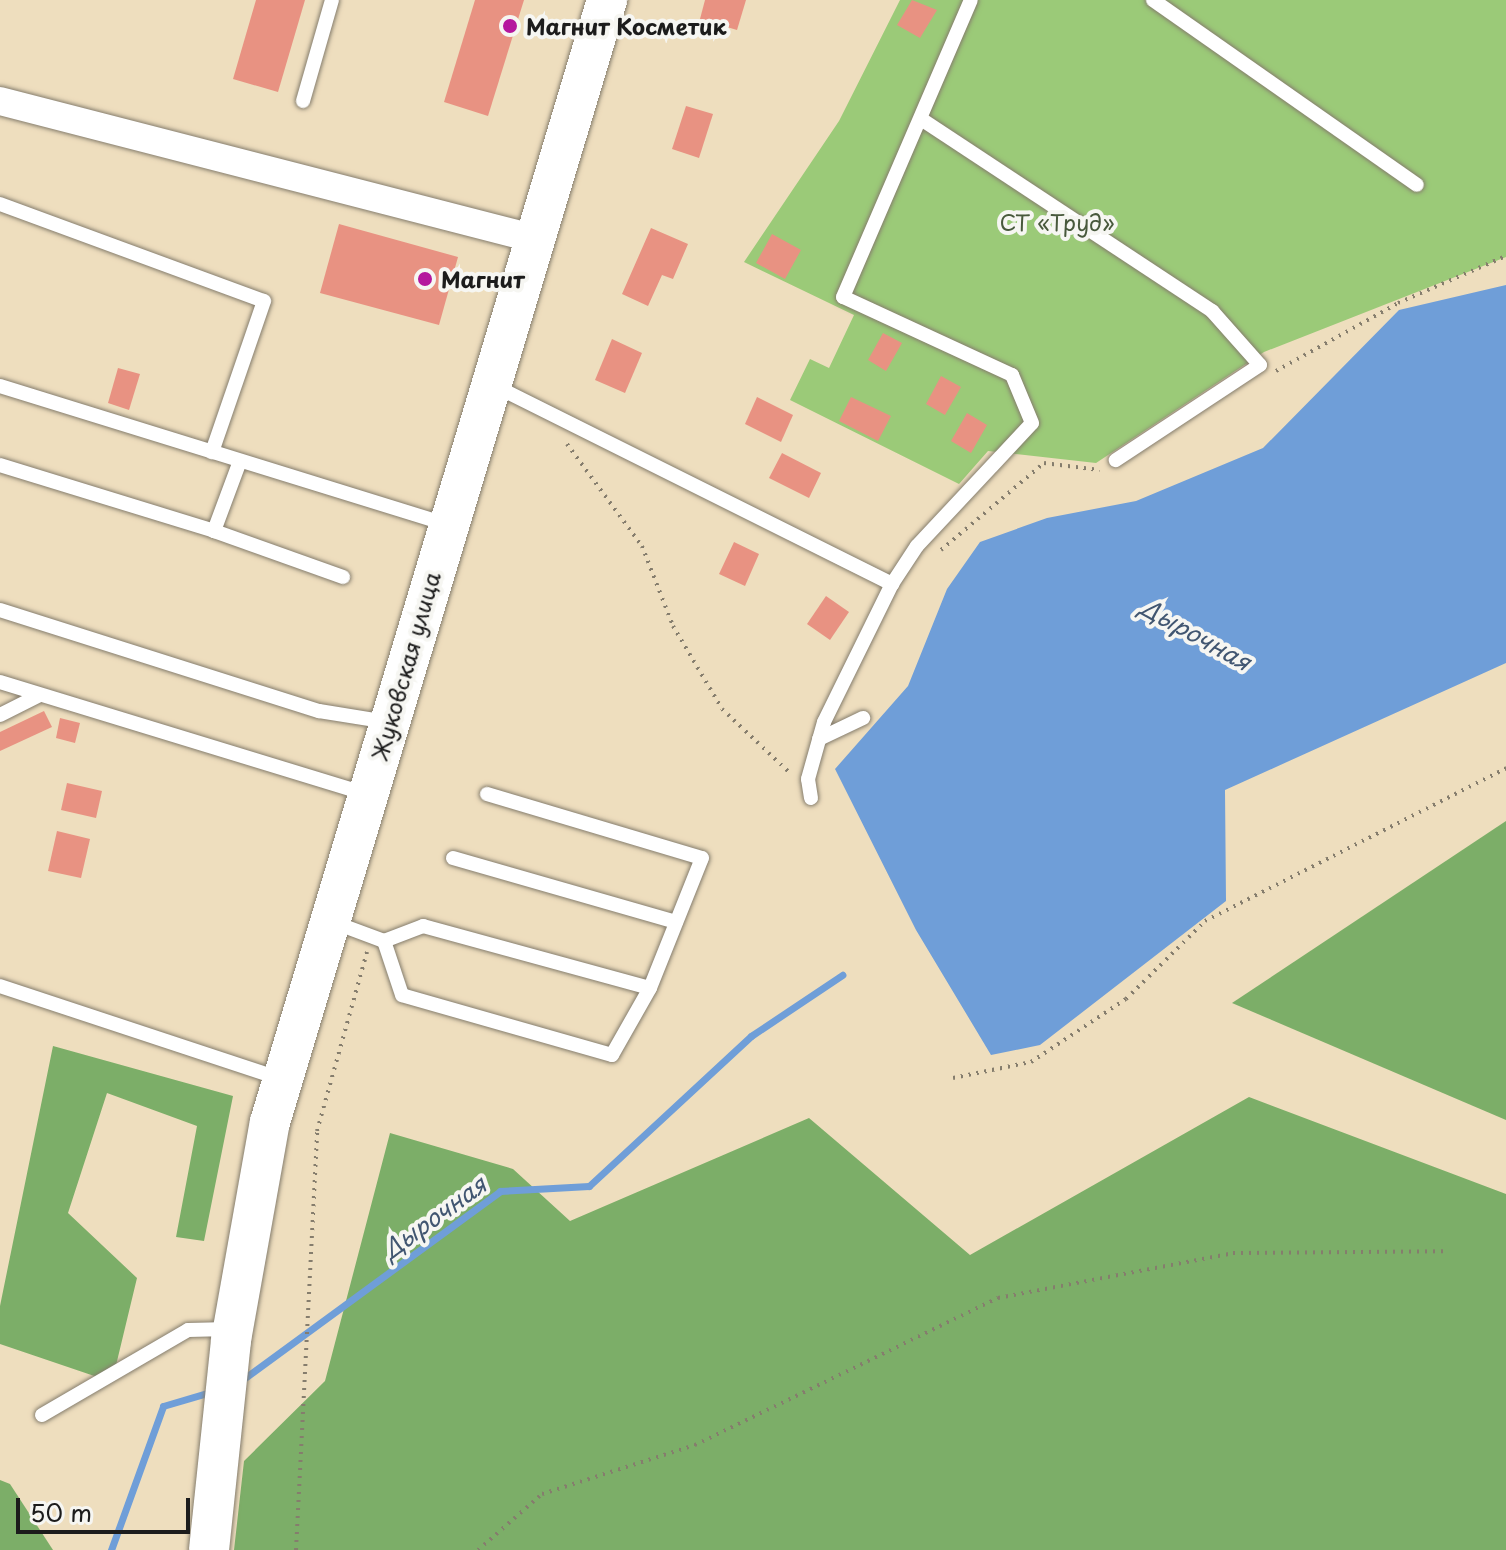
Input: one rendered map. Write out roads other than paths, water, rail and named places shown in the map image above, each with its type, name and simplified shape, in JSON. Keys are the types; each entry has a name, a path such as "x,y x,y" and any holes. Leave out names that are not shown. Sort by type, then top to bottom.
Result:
{"main road":[{"name":"Жуковская улица","path":"209,1550 232,1334 283,1080 532,238 607,0"}],"street":[{"path":"0,101 532,238"}],"lane":[{"path":"303,101 332,0"},
{"path":"811,798 819,739 892,584 917,546 1032,423 1012,375 843,297 971,0"},
{"path":"1153,0 1417,185"},
{"path":"921,119 1212,311 1260,365 1116,460"},
{"path":"0,204 264,301 212,452"},
{"path":"490,384 539,402 892,584"},
{"path":"0,386 446,525"},
{"path":"214,531 240,461"},
{"path":"0,465 214,531 343,577"},
{"path":"0,610 319,711 388,722"},
{"path":"0,682 367,794"},
{"path":"0,715 40,695"},
{"path":"819,739 863,718"},
{"path":"378,938 402,995 612,1055 650,988 702,858 487,794"},
{"path":"453,858 676,922"},
{"path":"331,922 378,938 423,926 650,988"},
{"path":"0,986 283,1080"},
{"path":"42,1415 188,1330 232,1334"}],"water":[{"path":"1506,285 1506,663 1225,790 1226,901 1040,1045 991,1055 916,930 835,769 908,686 947,589 980,542 1047,518 1136,501 1263,448 1399,310"}],"waterway":[{"name":"Дырочная","path":"238,1383 500,1191 589,1186 751,1036 842,975"},
{"name":"Дырочная","path":"111,1550 163,1406 211,1392"}],"place":[{"name":"Магнит Косметик","path":"510,26"},
{"name":"Магнит","path":"425,279"}],"park label":[{"name":"СТ «Труд»","path":"1057,222"}]}
